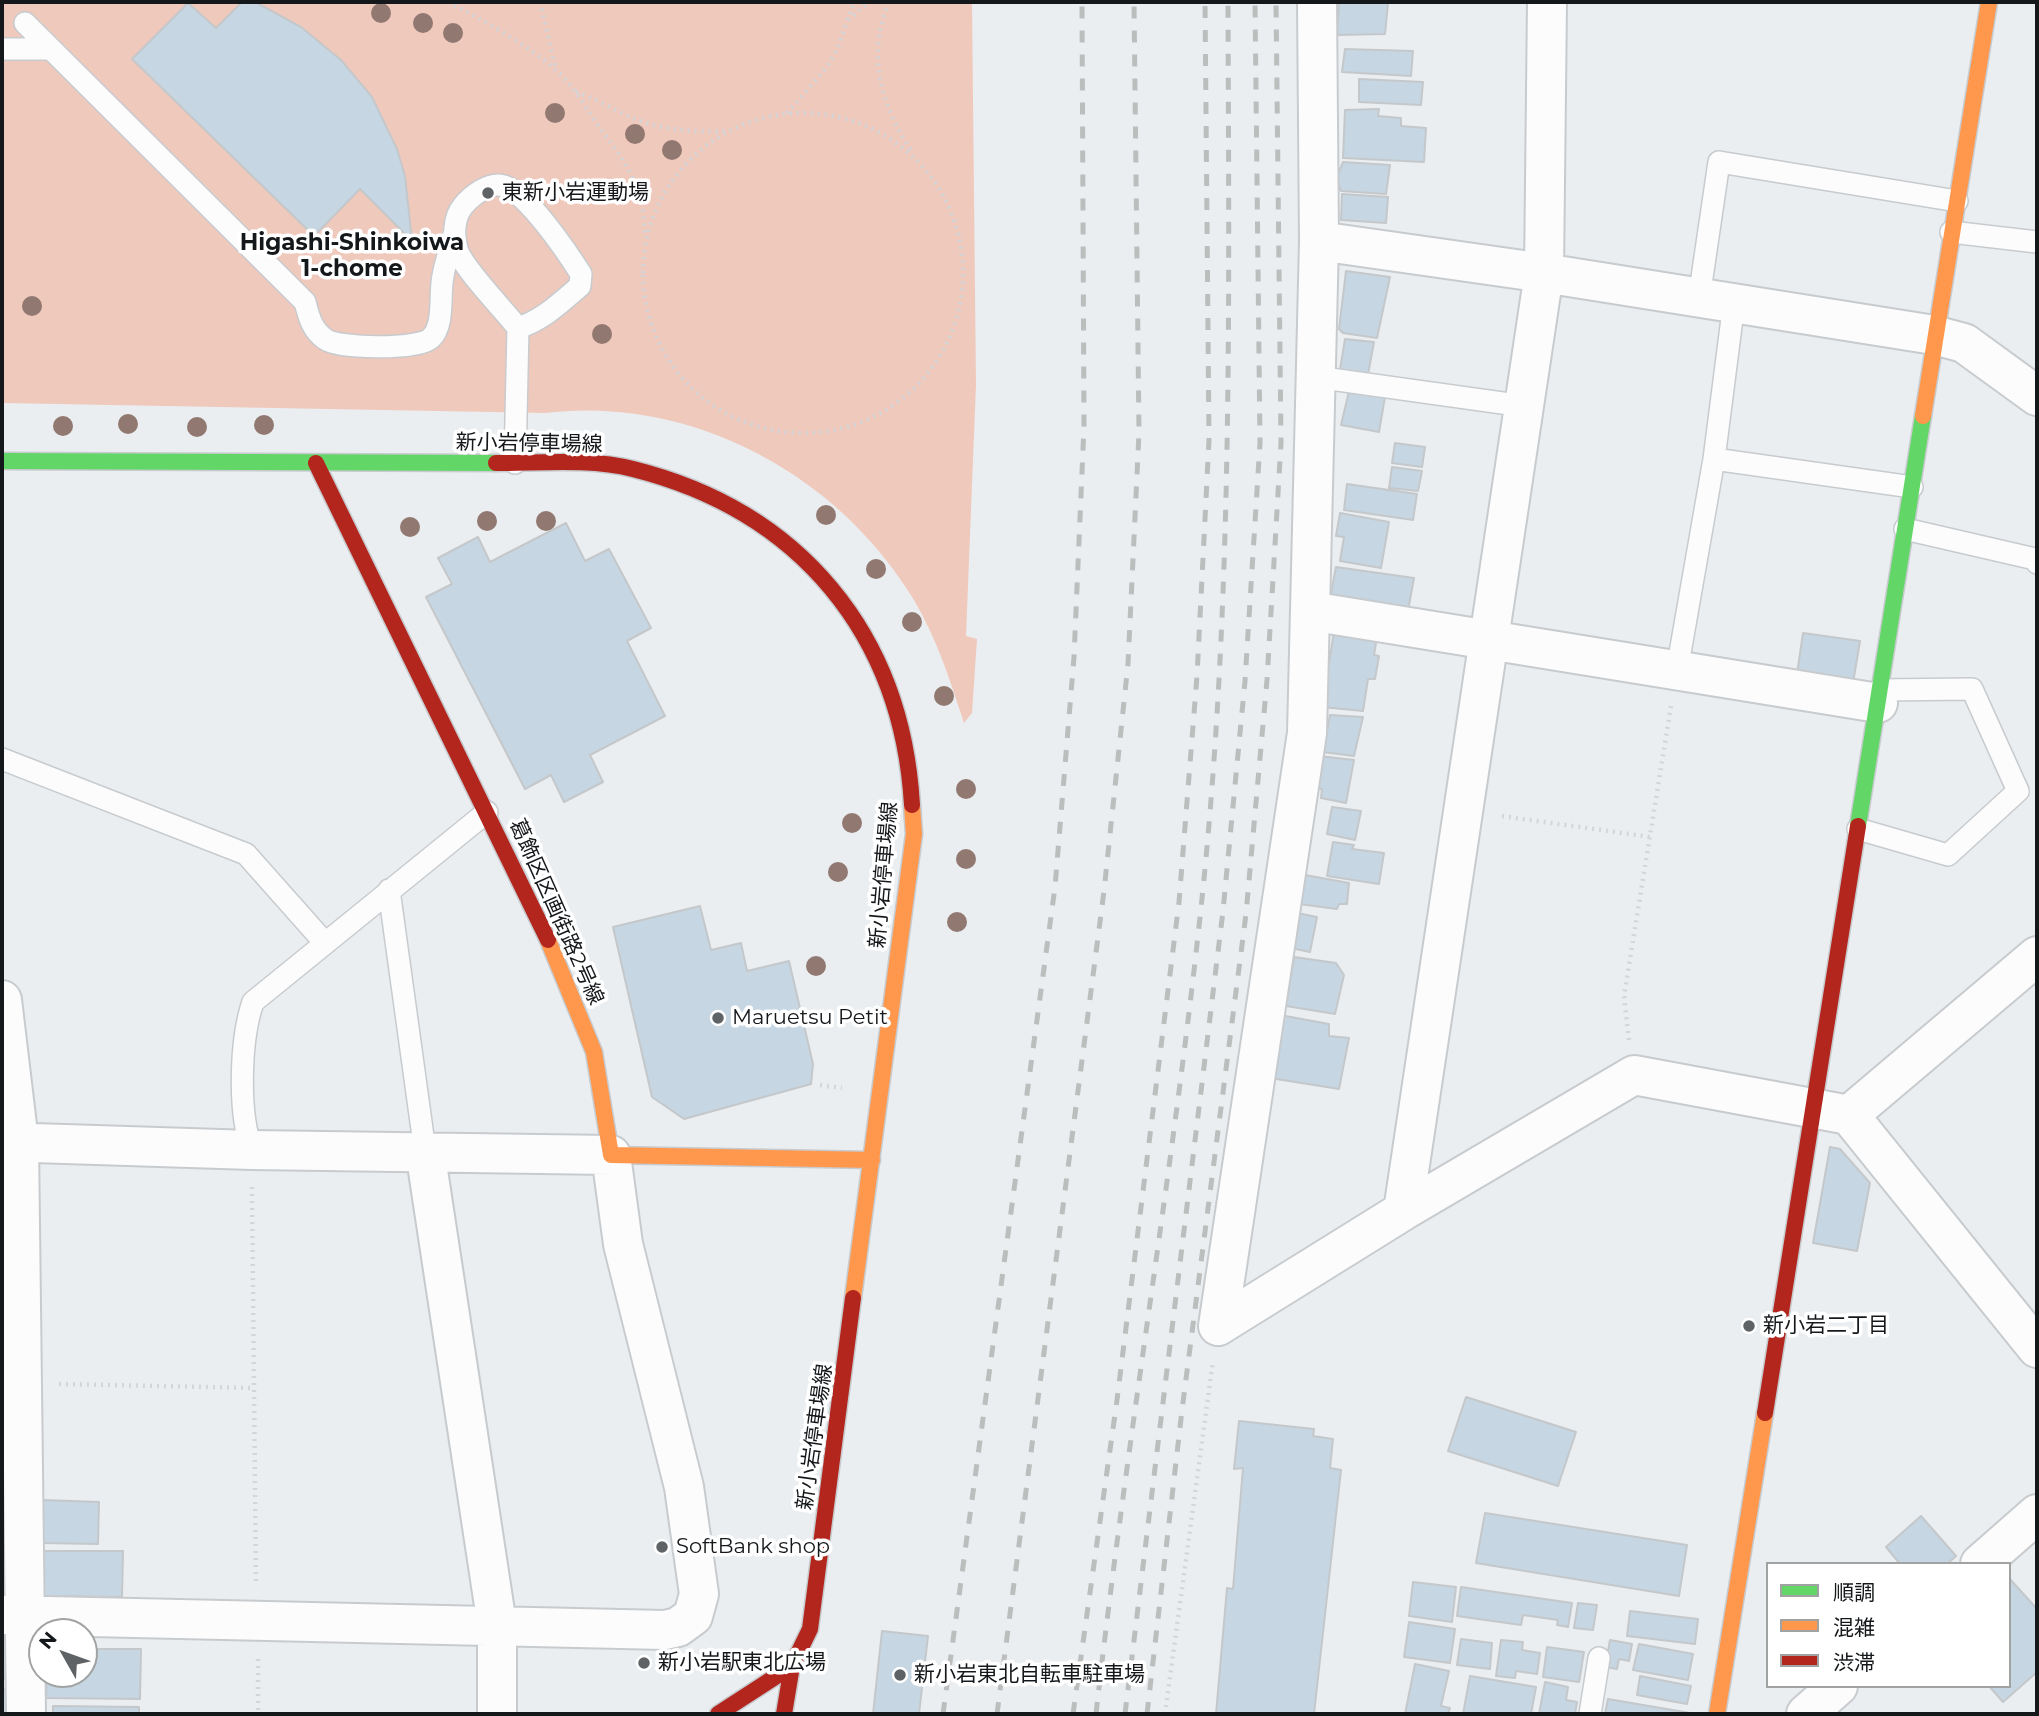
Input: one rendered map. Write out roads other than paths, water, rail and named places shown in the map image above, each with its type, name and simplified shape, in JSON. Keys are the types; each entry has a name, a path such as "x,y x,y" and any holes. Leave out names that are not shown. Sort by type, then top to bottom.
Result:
{"street":[{"path":"1317,2 1319,241 1307,733 1218,1326 1403,1211 1634,1075 1831,1111 2037,1348"},
{"path":"1403,1211 1544,273 1547,2"},
{"path":"1717,1714 1831,1111 1858,829 1934,335 1989,2"},
{"path":"1319,241 1544,273 1934,335 1964,343 2037,396"},
{"name":"新小岩停車場線","path":"2,461 515,463 632,468 719,498 748,513 804,556 841,594 858,619 895,701 906,738 914,806 914,834 810,1629 792,1666"},
{"name":"葛飾区区画街路2号線","path":"316,463 555,953 594,1052 611,1155"},
{"path":"1310,611 1677,670 1878,696"},
{"path":"1831,1111 2037,956"},
{"path":"2,1000 10,1142 14,1615 26,1714"},
{"path":"10,1142 252,1150 872,1160"},
{"path":"425,1151 497,1625 497,1714"},
{"path":"14,1615 666,1629 678,1627 693,1616 699,1594 684,1487 623,1244 611,1155"},
{"path":"1981,1562 2037,1514"},
{"path":"718,1714 792,1666"},
{"path":"784,1714 792,1666"},
{"path":"1806,1714 1836,1688"}],"lane":[{"path":"25,23 305,303 312,326 328,342 420,345 432,338 438,324 443,275 458,212 470,198 488,187 503,185 521,196 581,274 580,286 536,322 518,328"},
{"path":"2,49 50,49"},
{"path":"1677,670 1714,459 1719,162 1957,201"},
{"path":"1951,232 2037,242"},
{"path":"454,234 459,253 518,328 515,463"},
{"path":"1316,377 1524,406"},
{"path":"1714,459 1912,487"},
{"path":"1905,529 2035,559 2037,562"},
{"path":"1858,829 1948,855 2018,791 1972,689 1878,696"},
{"path":"2,759 246,854 325,943"},
{"path":"252,1150 244,1128 246,1024 253,1002 487,813"},
{"path":"389,890 425,1151"},
{"path":"1590,1714 1598,1658"}],"railway":[{"path":"943,1714 1055,887 1074,657 1084,426 1082,2"},
{"path":"997,1714 1104,891 1128,664 1139,433 1134,2"},
{"path":"1073,1714 1117,1400 1179,902 1197,676 1209,440 1205,2"},
{"path":"1096,1714 1189,1009 1211,795 1219,682 1227,455 1228,2"},
{"path":"1125,1714 1223,911 1245,681 1260,443 1255,2"},
{"path":"1147,1714 1182,1410 1246,914 1267,680 1281,443 1276,2"}],"place":[{"name":"東新小岩運動場","path":"488,193"},
{"name":"Maruetsu Petit","path":"718,1018"},
{"name":"新小岩二丁目","path":"1749,1326"},
{"name":"SoftBank shop","path":"662,1547"},
{"name":"新小岩駅東北広場","path":"644,1663"},
{"name":"新小岩東北自転車駐車場","path":"900,1675"}],"district":[{"name":"Higashi-Shinkoiwa 1-chome","path":"352,256"}]}
